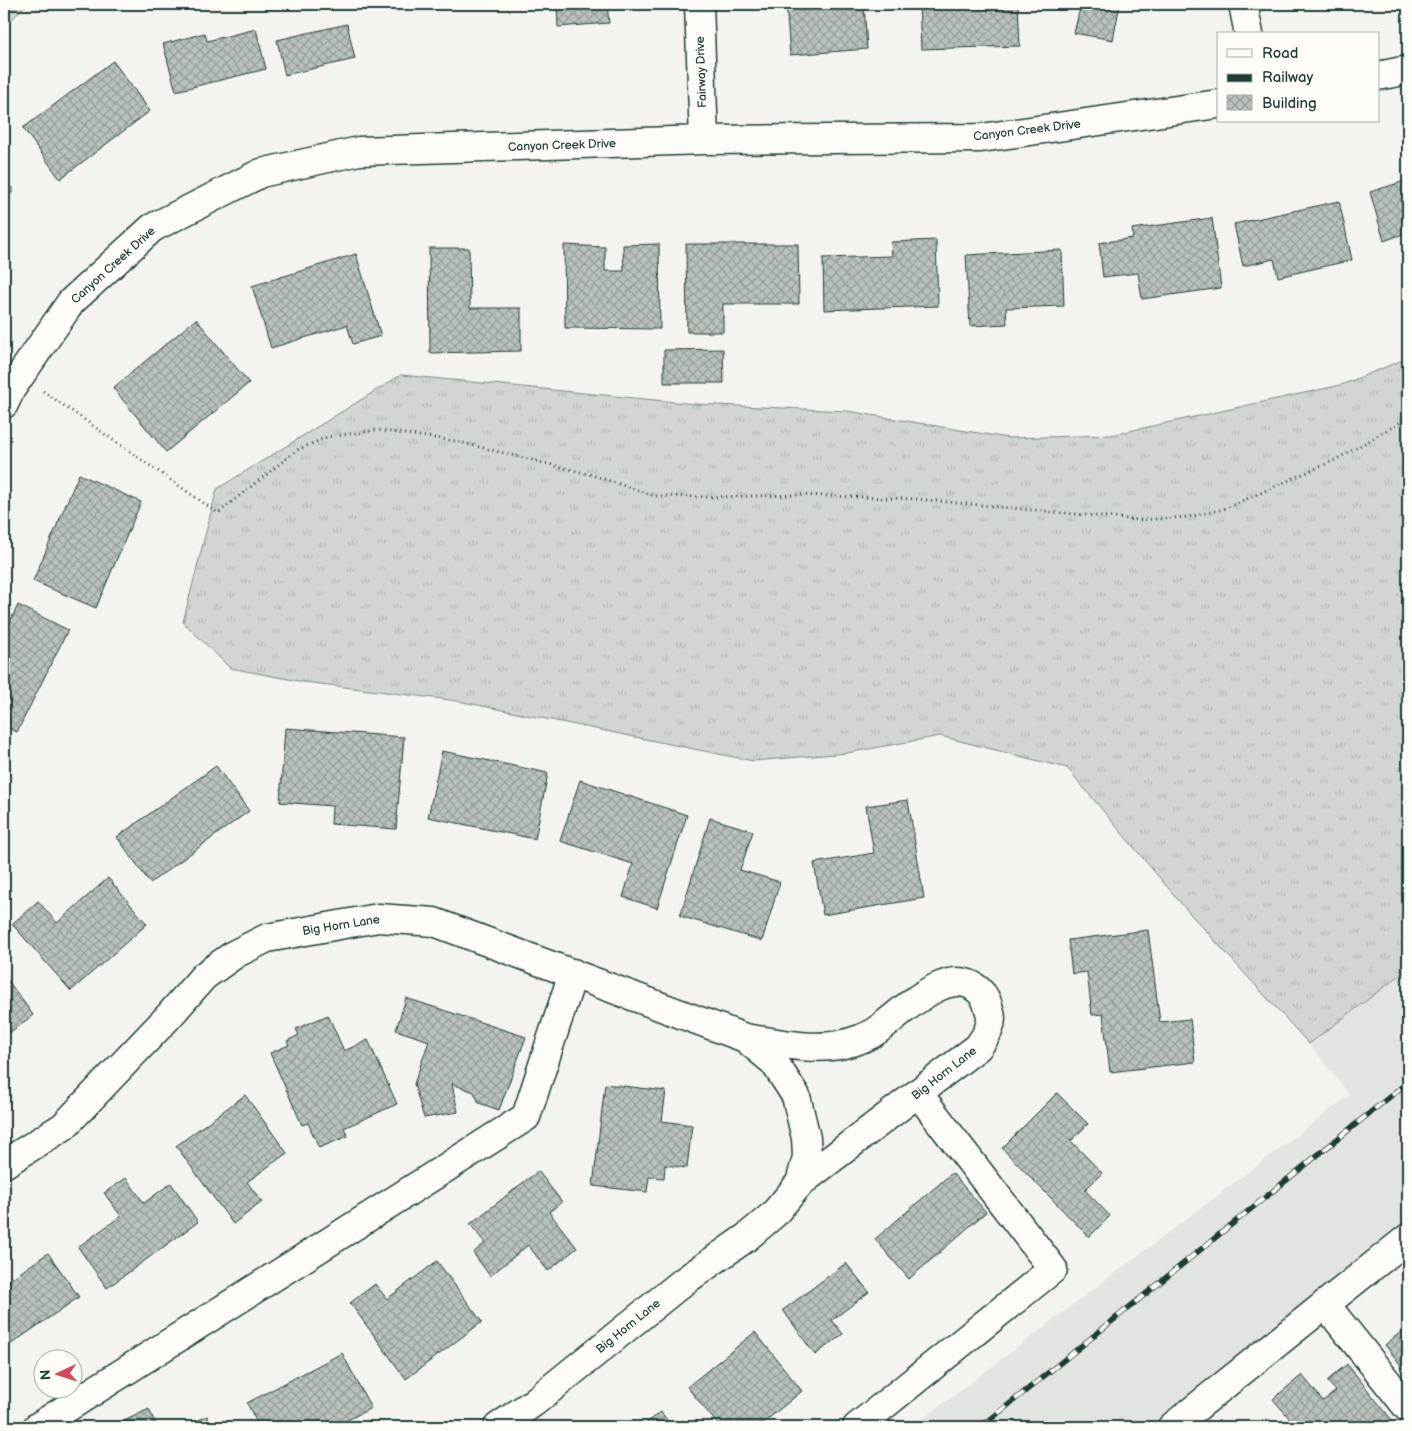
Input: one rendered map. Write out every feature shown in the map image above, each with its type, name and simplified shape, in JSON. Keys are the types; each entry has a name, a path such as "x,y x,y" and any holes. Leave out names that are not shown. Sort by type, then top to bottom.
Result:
{"street":[{"name":"Fairway Drive","path":"698,4 704,140"},
{"path":"1243,4 1249,32"},
{"path":"1380,76 1408,70"},
{"name":"Canyon Creek Drive","path":"4,404 11,389 71,302 152,228 261,173 358,151 704,140 981,138 1217,104"},
{"name":"Big Horn Lane","path":"4,1164 64,1126 170,1015 204,976 235,954 267,938 378,918 434,922 746,1038 806,1047 826,1047 848,1043 872,1034 932,989 951,982 969,984 984,995 991,1014 989,1032 978,1047 800,1183 774,1214 747,1237 683,1282 533,1403 498,1427"},
{"path":"37,1427 526,1116 573,973"},
{"name":"Big Horn Lane","path":"746,1038 774,1062 796,1096 806,1138 807,1157 800,1183"},
{"path":"857,1427 1053,1269 918,1093"},
{"path":"1172,1427 1408,1238"},
{"path":"1325,1304 1408,1408"}],"path":[{"path":"22,373 46,393 218,513 297,450 327,437 377,430 455,441 589,474 655,496 800,495 917,499 1138,520 1188,517 1224,509 1337,459 1408,418"}],"shaded area":[{"path":"1408,969 1408,1227 1162,1427 912,1427 1350,1095 1309,1044"}],"green space":[{"path":"4,4 26,4 4,28"},
{"path":"1408,358 1408,969 1309,1044 1185,908 1067,768 940,736 847,753 753,761 458,701 304,682 230,668 183,622 217,489 401,375 695,404 847,411 1008,438 1111,435 1341,385"}],"building":[{"path":"557,4 607,4 609,23 558,27"},
{"path":"786,4 864,4 867,49 790,55"},
{"path":"919,4 1018,4 1020,46 921,49"},
{"path":"1081,4 1120,4 1113,40 1074,33"},
{"path":"347,24 355,59 285,75 277,40"},
{"path":"256,29 266,69 176,91 163,44 205,33 207,41"},
{"path":"113,61 150,111 60,179 23,128"},
{"path":"1408,180 1408,232 1384,241 1370,192"},
{"path":"4,181 14,190 4,203"},
{"path":"1339,201 1352,260 1278,277 1274,259 1243,266 1234,224"},
{"path":"1212,218 1221,288 1142,299 1138,273 1103,277 1099,243 1133,238 1132,229"},
{"path":"936,240 938,306 824,310 823,258 892,256 891,242"},
{"path":"659,244 660,329 565,328 564,245 605,247 605,271 624,271 623,245"},
{"path":"686,244 798,244 799,304 723,304 723,332 687,332"},
{"path":"429,248 469,248 470,308 521,308 521,351 430,353"},
{"path":"1062,250 1064,306 1006,308 1007,324 970,326 966,255"},
{"path":"356,254 381,336 353,344 347,325 271,348 252,286"},
{"path":"196,319 249,383 166,452 113,388"},
{"path":"723,349 724,383 664,383 664,350"},
{"path":"79,474 141,502 96,608 33,581"},
{"path":"18,605 68,630 17,732 4,726 4,634"},
{"path":"285,728 404,737 396,829 331,824 332,806 280,802"},
{"path":"442,751 548,773 535,839 428,817"},
{"path":"216,766 249,811 150,883 117,837"},
{"path":"580,780 687,815 657,908 623,897 633,864 560,841"},
{"path":"908,800 924,898 823,915 814,863 874,853 866,806"},
{"path":"710,818 753,831 740,870 780,882 762,941 680,916"},
{"path":"108,878 147,924 71,991 12,924 38,901 57,923"},
{"path":"1148,930 1160,1022 1190,1019 1195,1062 1110,1072 1103,1014 1092,1015 1087,972 1072,974 1068,940"},
{"path":"4,975 33,1015 4,1037"},
{"path":"406,998 526,1037 499,1110 479,1103 474,1092 452,1084 458,1112 424,1118 414,1084 429,1041 396,1030"},
{"path":"328,1015 344,1051 368,1040 397,1104 344,1128 348,1136 319,1148 308,1123 302,1125 270,1053 289,1045 287,1041 299,1035 296,1029"},
{"path":"605,1084 666,1091 662,1121 692,1125 687,1168 665,1165 664,1178 649,1177 647,1192 593,1186"},
{"path":"1057,1093 1088,1124 1071,1141 1102,1173 1085,1190 1110,1216 1089,1237 1002,1148"},
{"path":"245,1095 287,1153 247,1182 262,1202 233,1224 176,1146"},
{"path":"538,1171 562,1202 549,1212 577,1248 548,1271 528,1245 490,1276 473,1253 485,1243 470,1224"},
{"path":"952,1173 986,1212 909,1279 875,1239"},
{"path":"126,1178 144,1203 171,1183 198,1222 107,1288 78,1247 121,1216 104,1193"},
{"path":"48,1253 79,1297 4,1349 4,1284"},
{"path":"437,1261 482,1322 406,1379 350,1303 375,1284 387,1299"},
{"path":"846,1263 869,1292 832,1320 843,1334 815,1355 783,1310"},
{"path":"1408,1326 1408,1374 1385,1345"},
{"path":"755,1332 802,1391 758,1427 720,1427 687,1387"},
{"path":"342,1353 371,1408 334,1427 259,1427 247,1403"},
{"path":"1347,1364 1392,1420 1383,1427 1297,1427 1273,1399 1302,1375 1323,1401 1336,1391 1327,1381"},
{"path":"149,1409 157,1427 117,1427 116,1425"},
{"path":"661,1412 672,1427 641,1427"},
{"path":"207,1416 213,1427 184,1427"}],"railway":[{"path":"981,1427 1408,1082"}]}
